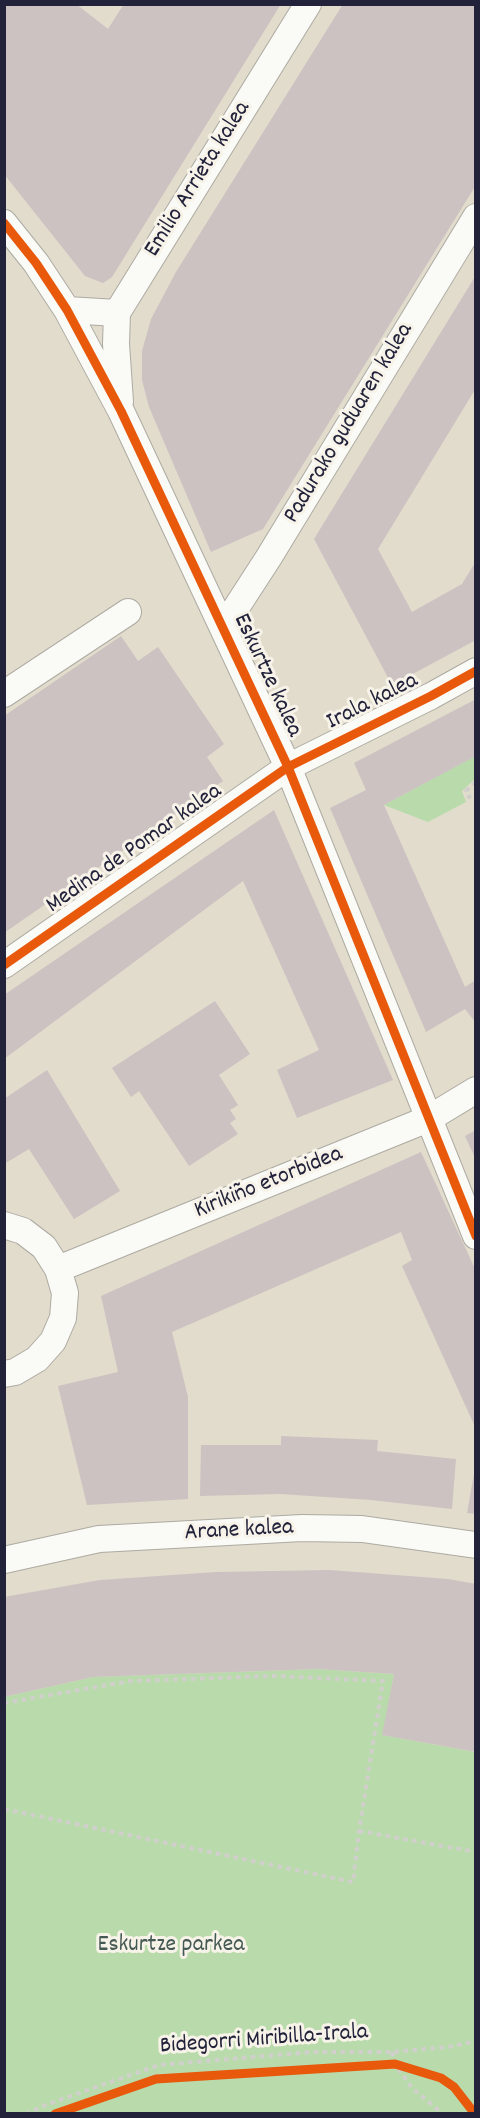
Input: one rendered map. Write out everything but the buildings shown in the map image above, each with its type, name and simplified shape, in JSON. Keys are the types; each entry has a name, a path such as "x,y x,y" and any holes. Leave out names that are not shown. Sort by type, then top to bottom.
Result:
{"street":[{"name":"Emilio Arrieta kalea","path":"117,313 308,4"},
{"name":"Padurako guduaren kalea","path":"223,628 269,557 476,217"},
{"name":"Eskurtze kalea","path":"4,223 36,263 67,310 121,411 288,767 476,1236"},
{"path":"67,310 117,313"},
{"name":"Eskurtze kalea","path":"117,313 116,344 121,411"},
{"path":"4,694 128,612"},
{"name":"Irala kalea","path":"288,767 431,696 476,671"},
{"name":"Medina de Pomar kalea","path":"4,965 288,767"},
{"name":"Kirikiño etorbidea","path":"58,1269 428,1119 476,1090"},
{"path":"4,1225 23,1231 44,1247 58,1269 64,1293 63,1318 53,1341 37,1359 15,1372 4,1374"},
{"name":"Arane kalea","path":"4,1560 99,1539 302,1528 362,1529 476,1545"}],"path":[{"path":"476,782 466,791 469,796 476,793"},
{"path":"4,1703 131,1681 274,1676 383,1681 358,1831 353,1882 4,1809"},
{"path":"358,1831 476,1852"},
{"path":"392,2052 395,2064 412,2088 443,2114"}],"green space":[{"path":"475,756 475,779 462,791 466,802 428,822 384,805"},
{"name":"Eskurtze parkea","path":"318,1669 394,1674 383,1735 475,1752 475,2113 5,2113 4,1697 93,1677"}],"cycle path":[{"path":"4,223 36,263 67,310 121,411 288,767 476,1236"},
{"path":"4,965 288,767 431,696 476,671"},
{"path":"55,2114 156,2079 395,2064 441,2078 454,2087 475,2114"}]}
